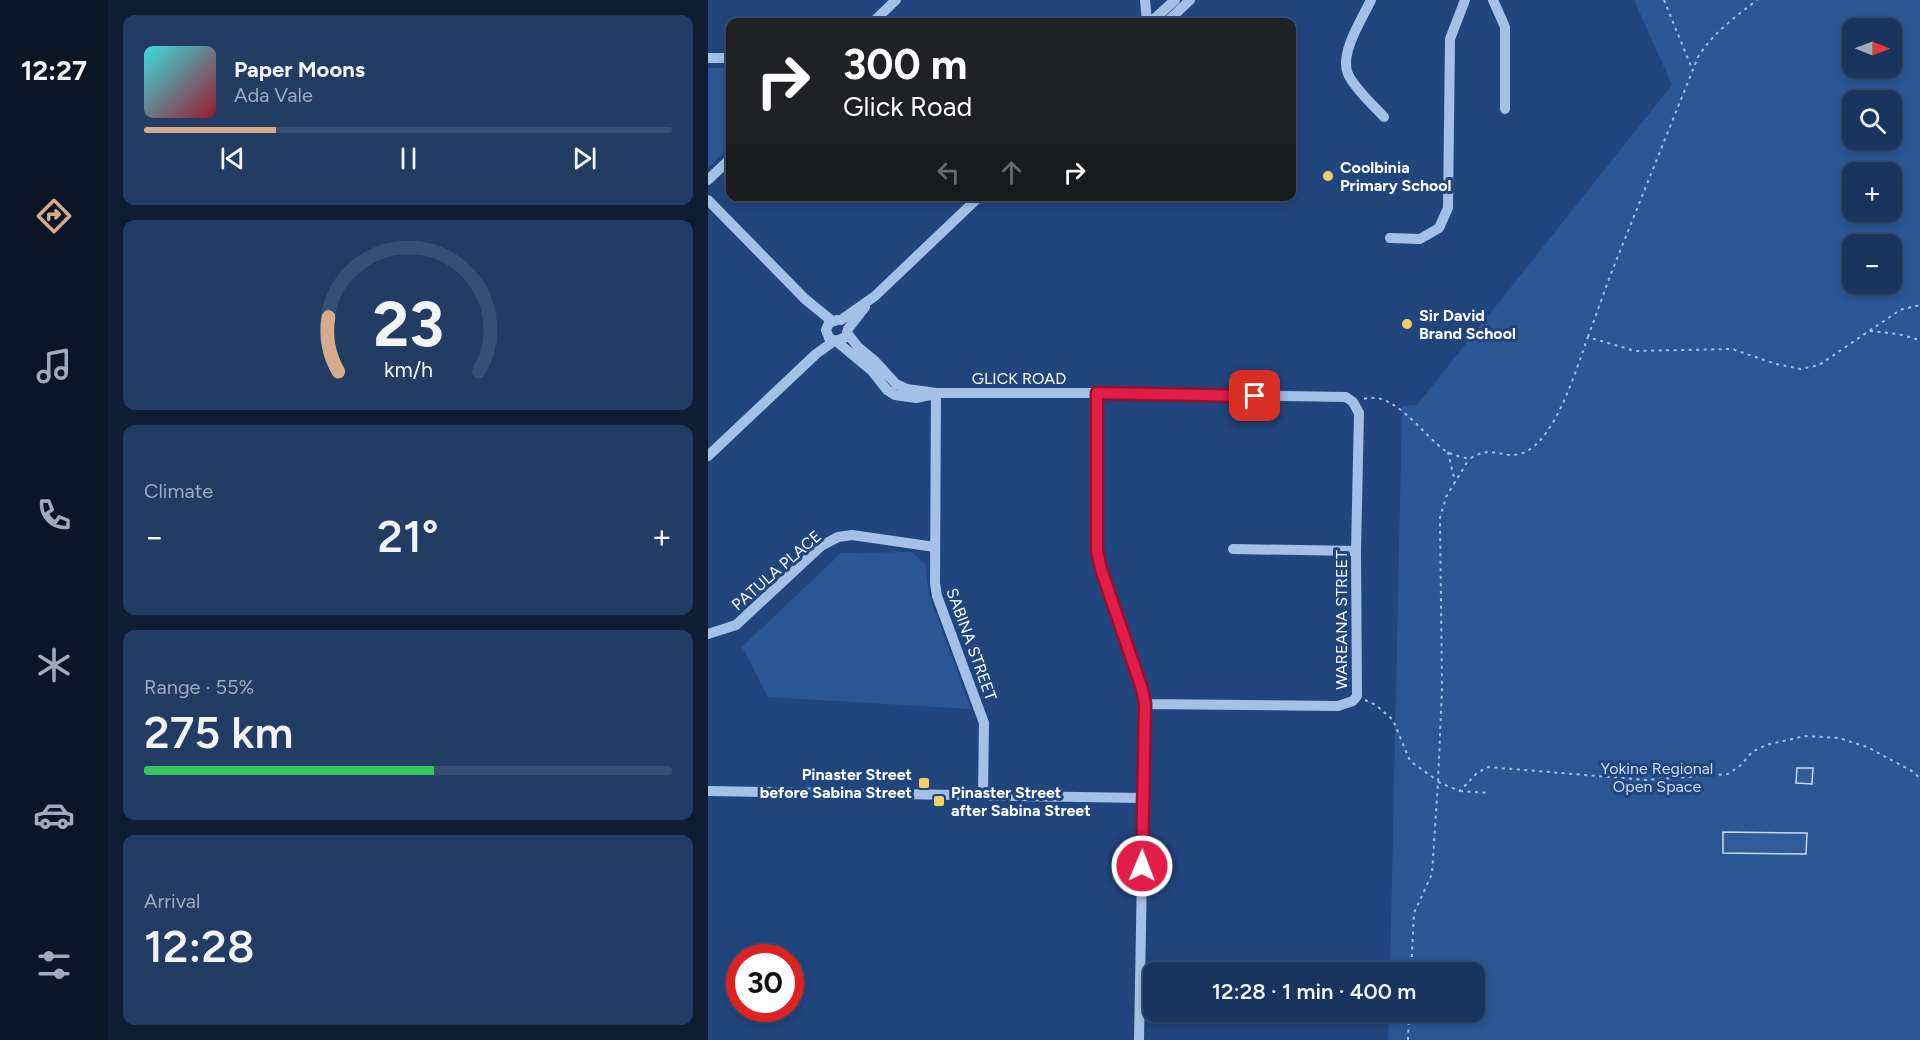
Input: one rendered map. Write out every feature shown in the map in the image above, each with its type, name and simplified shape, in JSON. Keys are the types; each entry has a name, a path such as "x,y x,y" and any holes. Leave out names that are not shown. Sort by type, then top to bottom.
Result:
{"street":[{"path":"877,18 896,0"},
{"path":"1145,0 1148,18"},
{"path":"1154,18 1175,0"},
{"path":"1171,18 1190,0"},
{"path":"1371,0 1348,48 1345,62 1348,75 1384,117"},
{"path":"1390,238 1420,239 1439,228 1448,208 1450,39 1465,0"},
{"path":"1492,0 1505,27 1505,110"},
{"path":"708,58 726,58"},
{"path":"708,180 726,163"},
{"name":"GLICK ROAD","path":"708,200 836,331 887,390 895,395 916,398 936,393 1097,393 1346,398 1353,402"},
{"path":"708,456 816,354 836,331 975,201"},
{"name":"SABINA STREET","path":"936,393 935,583 937,596 984,723 983,795"},
{"path":"1097,393 1097,551 1145,704 1139,1040"},
{"name":"WAREANA STREET","path":"1145,704 1338,706 1353,701 1357,696 1356,551 1359,413 1353,402"},
{"name":"PATULA PLACE","path":"708,634 736,625 821,546 838,537 852,534 935,547"},
{"path":"1233,549 1356,551"},
{"path":"708,791 1143,798"}],"path":[{"path":"1664,0 1693,71"},
{"path":"1412,962 1414,913 1432,874 1442,688 1440,527 1446,497 1469,459 1491,452 1510,457 1526,452 1542,440 1560,410 1610,276 1698,57 1708,41 1725,24 1757,0"},
{"path":"1588,337 1642,352 1732,349 1776,364 1801,369 1819,366 1900,310 1920,305"},
{"path":"1869,331 1898,334 1920,340"},
{"path":"1353,402 1372,396 1390,401 1448,452 1469,459"},
{"path":"1448,452 1455,483"},
{"path":"1357,696 1376,705 1393,720 1410,761 1438,781 1460,791 1488,793"},
{"path":"1460,791 1477,773 1488,767 1646,780 1728,774 1741,765 1752,752 1766,745 1805,736 1839,738 1867,747 1912,771 1920,778"},
{"path":"1408,1040 1409,1022"}],"green space":[{"name":"Yokine Regional Open Space","path":"1634,0 1920,0 1920,1040 1388,1040 1389,1022 1485,1022 1485,962 1390,962 1402,406 1417,405 1672,85"},
{"path":"708,68 726,68 726,151 708,168"},
{"path":"912,552 925,564 929,595 971,709 768,697 742,647 841,553"}],"building":[{"path":"1797,768 1813,768 1812,784 1796,783"},
{"path":"1723,832 1807,833 1806,854 1723,853"}],"place":[{"name":"Coolbinia Primary School","path":"1328,176"},
{"name":"Sir David Brand School","path":"1407,324"},
{"name":"Pinaster Street before Sabina Street","path":"924,783"},
{"name":"Pinaster Street after Sabina Street","path":"939,801"}],"route":[{"path":"1142,866 1145,704 1097,551 1097,393 1255,396"}]}
